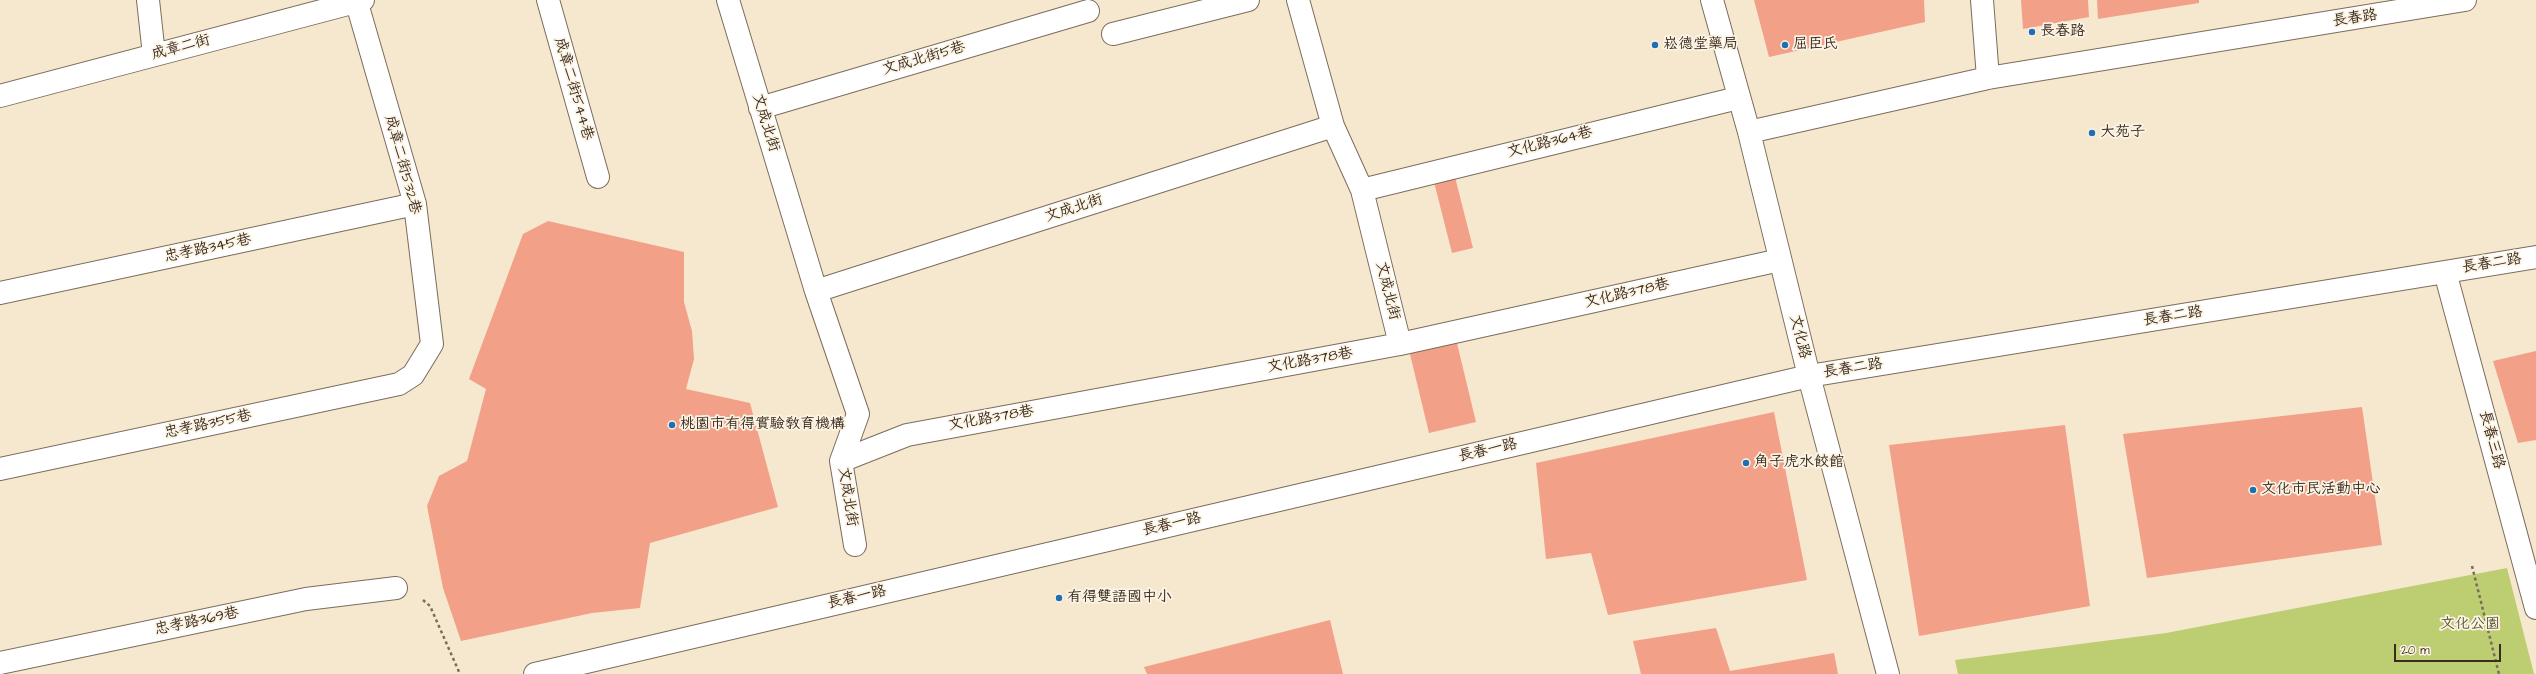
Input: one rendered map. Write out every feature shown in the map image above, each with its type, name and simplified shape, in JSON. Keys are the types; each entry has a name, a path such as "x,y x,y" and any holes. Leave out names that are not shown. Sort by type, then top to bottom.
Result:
{"street":[{"path":"148,0 154,55"},
{"name":"成章二街544巷","path":"548,0 598,177"},
{"name":"文成北街","path":"728,0 816,291 858,414 841,461 855,545"},
{"path":"1113,34 1248,0"},
{"name":"文成北街","path":"1298,0 1333,126 1362,190 1400,344"},
{"name":"文化路","path":"1712,0 1738,98 1749,132 1780,260 1888,674"},
{"path":"1982,0 1988,78"},
{"name":"成章二街","path":"0,96 358,1"},
{"name":"成章二街532巷","path":"358,1 415,204 432,344 413,374"},
{"name":"長春路","path":"1749,132 1988,78 2457,1"},
{"name":"文成北街5巷","path":"760,108 1088,11"},
{"name":"文化路364巷","path":"1362,190 1738,98"},
{"name":"文成北街","path":"816,291 1333,126"},
{"name":"忠孝路345巷","path":"0,293 415,204"},
{"name":"長春二路","path":"1810,376 2536,257"},
{"name":"文化路378巷","path":"841,461 907,435 1400,344 1780,260"},
{"name":"長春三路","path":"2446,272 2536,608"},
{"name":"忠孝路355巷","path":"0,469 399,384 413,374"},
{"name":"長春一路","path":"535,674 1810,376"},
{"name":"忠孝路369巷","path":"0,663 306,599 396,588"}],"path":[{"path":"2472,566 2499,674"},
{"path":"396,588 413,592 430,606 460,674"}],"green space":[{"name":"文化公園","path":"2507,568 2534,674 1958,674 1955,660 2166,633"}],"building":[{"path":"1754,0 1924,0 1925,22 1769,57"},
{"path":"2021,0 2088,0 2089,17 2023,29"},
{"path":"2097,0 2199,0 2199,3 2098,19"},
{"path":"1454,173 1473,248 1452,253 1433,178"},
{"name":"桃園市有得實驗教育機構","path":"548,221 684,252 684,302 692,331 694,359 686,389 750,403 778,507 650,543 640,608 592,613 461,641 443,588 427,506 439,476 467,461 486,389 469,379 523,234"},
{"path":"1456,339 1476,422 1429,433 1409,350"},
{"path":"2536,351 2536,440 2518,443 2493,361"},
{"name":"文化市民活動中心","path":"2362,407 2382,545 2147,578 2123,434"},
{"path":"1774,412 1807,580 1608,615 1591,553 1546,559 1536,463"},
{"path":"2065,425 2090,606 1919,636 1889,445"},
{"path":"1330,620 1343,674 1147,674 1144,667"},
{"path":"1716,628 1730,671 1834,653 1838,674 1641,674 1633,641"}],"place":[{"name":"長春路","path":"2032,32"},
{"name":"崧德堂藥局","path":"1655,45"},
{"name":"屈臣氏","path":"1785,45"},
{"name":"大苑子","path":"2092,133"},
{"name":"桃園市有得實驗教育機構","path":"672,425"},
{"name":"角子虎水餃館","path":"1746,463"},
{"name":"文化市民活動中心","path":"2253,490"},
{"name":"有得雙語國中小","path":"1059,598"}]}
